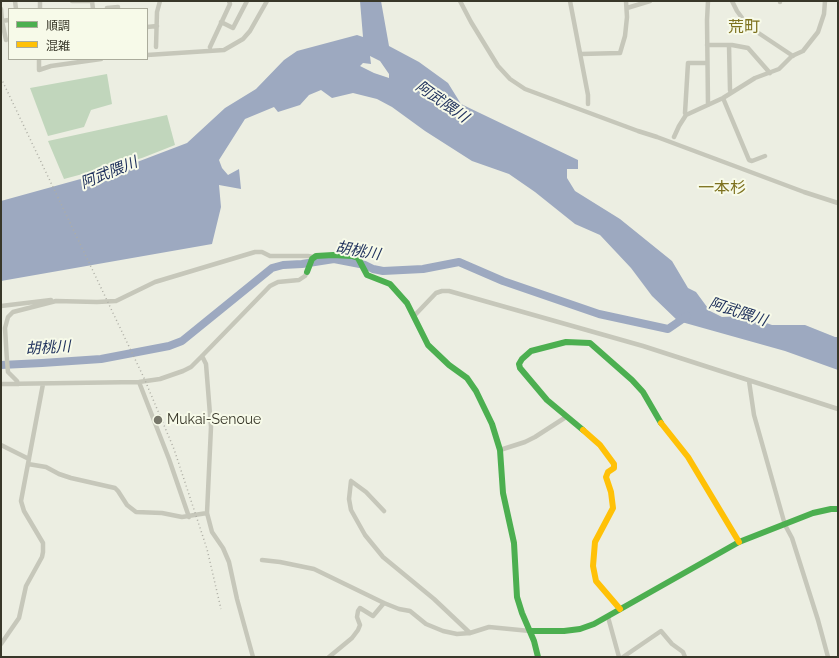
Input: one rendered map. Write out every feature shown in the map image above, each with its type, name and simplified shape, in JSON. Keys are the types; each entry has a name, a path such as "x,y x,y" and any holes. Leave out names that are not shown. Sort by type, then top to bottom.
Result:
{"street":[{"path":"72,1 92,1 92,8"},
{"path":"107,1 107,8 118,7"},
{"path":"156,47 157,12 160,1"},
{"path":"210,47 230,4 229,1"},
{"path":"221,22 233,28 247,1"},
{"path":"148,55 224,50 243,39 250,31 267,1"},
{"path":"460,1 498,66 510,79 525,89 838,204"},
{"path":"570,1 581,54 588,95 588,104"},
{"path":"581,54 619,54 625,36 626,1"},
{"path":"627,8 650,1"},
{"path":"708,1 708,104"},
{"path":"732,1 737,12 748,26 793,56"},
{"path":"674,136 686,115 723,98 755,78 779,69 793,56 803,51 818,32 824,14 825,1"},
{"path":"1,9 1,21 6,40"},
{"path":"148,27 157,26"},
{"path":"707,45 729,45 748,48 770,73"},
{"path":"729,45 731,93"},
{"path":"39,60 39,70 51,66 94,60"},
{"path":"686,115 688,63 707,62"},
{"path":"723,98 749,160 752,161 765,156"},
{"path":"1,306 48,300 97,302 116,301 155,282 255,252 262,252 270,256 308,256 310,264"},
{"path":"1,384 139,382 157,380 183,371 202,356 270,286 278,282 299,280 305,276 310,264 321,254 352,256 358,258 367,275 388,283 407,303 428,345 449,365 467,378 476,391 492,424 500,450 503,493 514,543 517,598 538,657"},
{"path":"414,316 436,293 449,291 643,346 838,409"},
{"path":"18,384 8,370 5,331 8,317 16,311 56,301"},
{"path":"620,609 596,581 593,566 595,542 614,508 606,476 608,472 614,468 614,464 600,445 547,400 520,368 520,364 524,356 535,350 566,342 590,343 643,392 658,419 688,457 739,542"},
{"path":"202,356 206,364 211,427 207,513 212,532 223,548 229,562 237,599 253,657"},
{"path":"749,381 754,415 785,525 792,538 828,657"},
{"path":"139,382 190,517"},
{"path":"1,644 20,618 26,586 44,552 43,543 24,511 21,503 43,384"},
{"path":"500,450 535,438 566,417"},
{"path":"1,445 28,462 46,467 59,474 115,488 127,505 134,511 182,517 190,517 207,513"},
{"path":"384,511 366,492 351,481 349,499 351,510 365,535 378,552 434,599 470,633"},
{"path":"262,560 314,569 384,603 399,609 410,611 426,624 443,631 457,634 470,633 489,627 530,631 564,632 594,624 608,617 739,542 813,513 831,508 838,509"},
{"path":"329,657 352,638 358,630 360,625 357,617 360,608 373,616 384,603"},
{"path":"608,617 619,657"},
{"path":"623,657 661,631 672,644 683,652 685,657"}],"green space":[{"path":"107,74 112,104 91,110 84,127 48,136 30,88"},
{"path":"167,115 175,145 142,158 64,179 48,141"}],"water":[{"name":"阿武隈川","path":"360,1 381,1 389,46 419,62 448,83 461,104 578,160 578,169 567,169 567,178 575,191 620,219 672,261 688,288 696,292 710,311 722,317 746,316 772,325 805,325 838,337 838,370 785,351 678,321 652,296 631,268 600,235 575,224 535,192 509,174 472,161 425,131 392,107 377,99 353,93 332,98 321,90 309,95 300,105 278,112 274,107 245,119 219,160 222,168 228,175 239,169 241,189 219,185 221,207 212,244 1,281 1,201 124,167 187,143 225,108 256,89 284,60 297,51 357,35 363,37","holes":["370,56 380,61 389,74 389,78 360,66 363,63 371,64"]}],"waterway":[{"name":"胡桃川","path":"1,365 101,359 169,346 182,341 272,268 283,265 302,264 334,259 365,265 373,269 383,271 423,269 459,262 503,281 599,314 668,329 687,316"}],"railway":[{"path":"1,78 144,378 174,449 207,549 221,609"}],"traffic: fast":[{"path":"307,272 312,259 316,256 333,255 352,256 358,258 367,275 390,284 407,303 428,345 449,365 467,378 476,391 492,424 500,450 503,493 514,543 517,597 534,641 538,657"},
{"path":"583,430 547,400 520,368 519,364 522,359 531,351 566,342 590,343 632,380 643,392 661,423"},
{"path":"530,631 564,631 580,629 594,624 739,542 813,513 838,509"}],"traffic: slow":[{"path":"661,423 688,457 739,542"},
{"path":"583,430 600,445 614,464 614,468 608,472 606,477 611,492 613,508 595,542 593,566 596,581 620,609"}],"place":[{"name":"Mukai-Senoue","path":"158,420"}],"district":[{"name":"荒町","path":"744,27"},
{"name":"一本杉","path":"722,188"}]}
